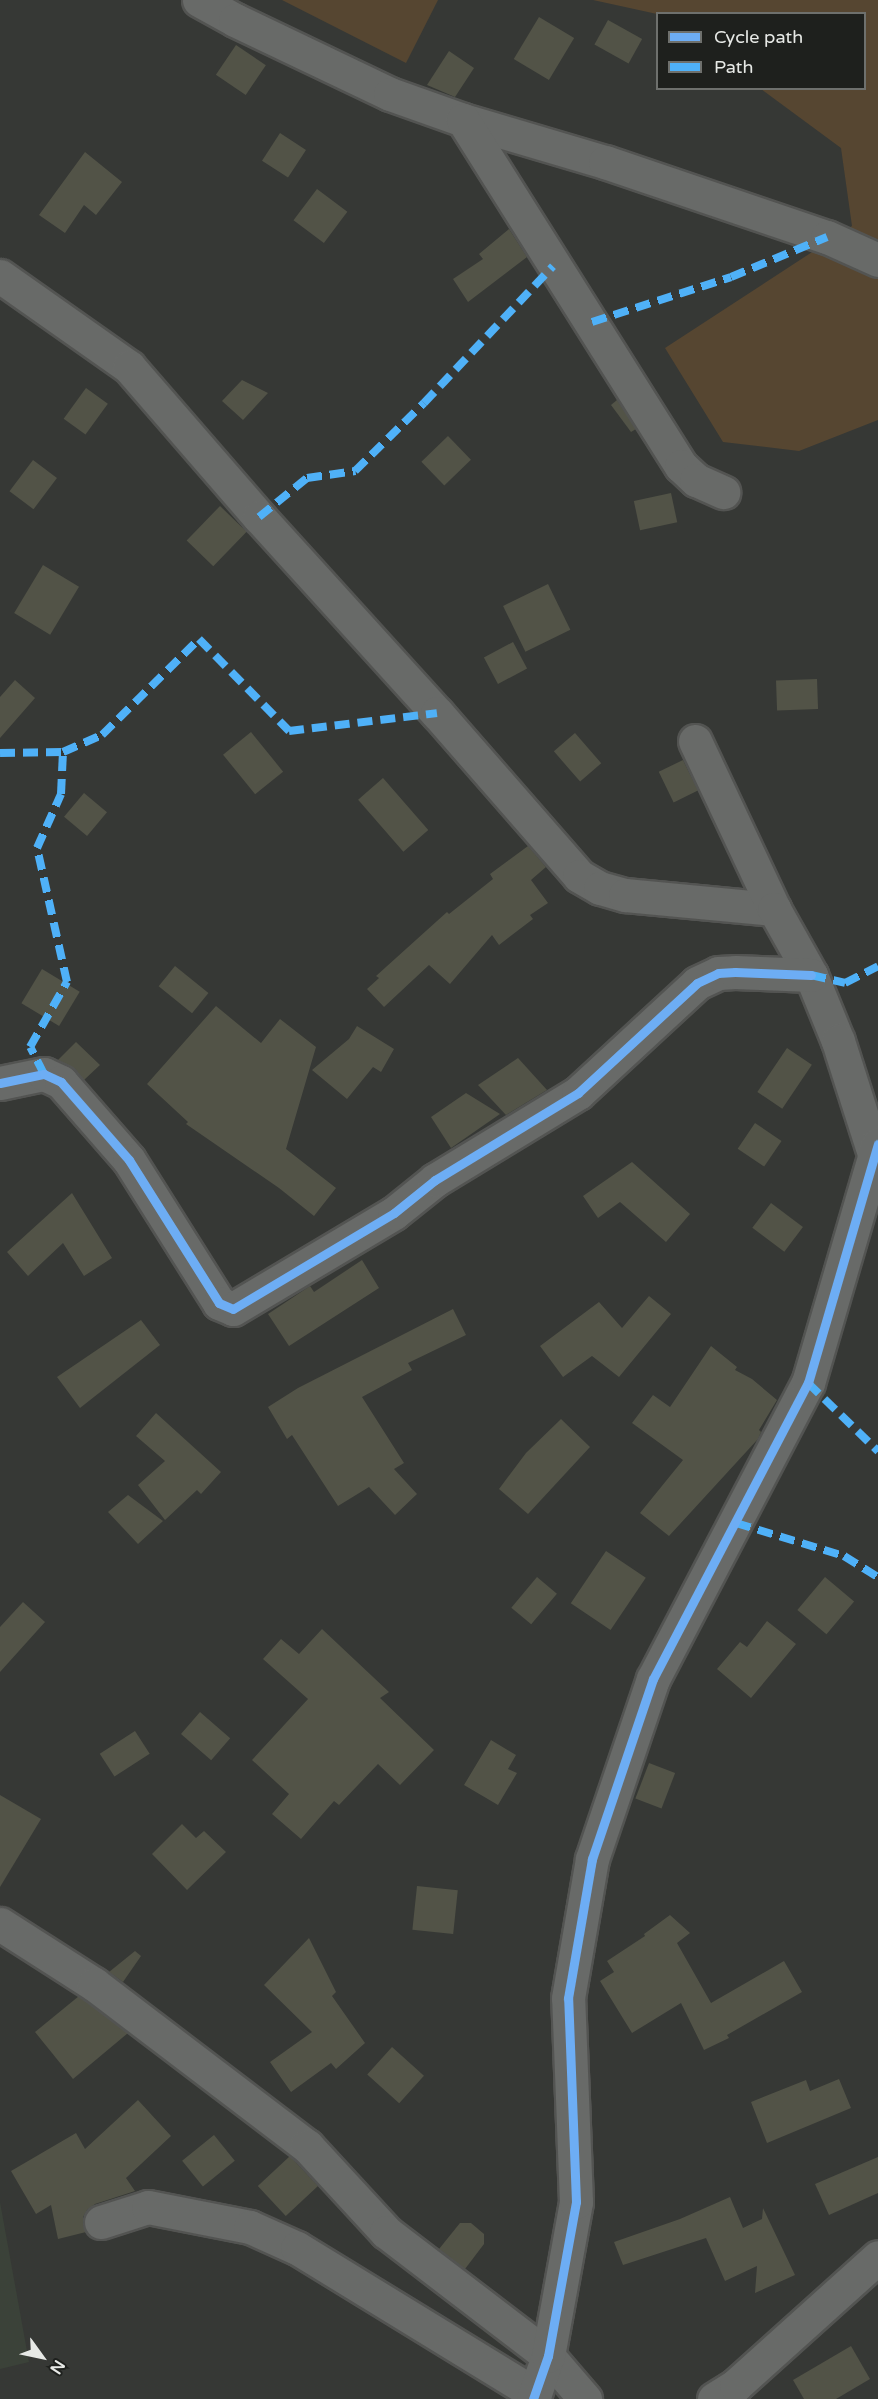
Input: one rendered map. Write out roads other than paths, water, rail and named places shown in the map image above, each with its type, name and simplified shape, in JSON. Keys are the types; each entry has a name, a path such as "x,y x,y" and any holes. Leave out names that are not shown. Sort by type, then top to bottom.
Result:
{"street":[{"path":"199,0 235,20 390,94 463,120 605,162 827,237 878,260"},
{"path":"463,120 681,466 696,480 723,492"},
{"path":"0,276 129,367 259,517 437,713 579,876 600,888 625,895 774,909"},
{"path":"101,2222 148,2207 250,2227 297,2248 534,2397 548,2356 576,2202 568,1998 592,1859 653,1679 808,1383 876,1149 838,1041 811,975 774,909 695,741"},
{"path":"0,1083 44,1074 61,1082 129,1160 219,1304 233,1309 394,1214 435,1180 578,1093 697,983 718,973 811,975"},
{"path":"0,1924 94,1984 307,2146 386,2232 548,2356 585,2399"},
{"path":"714,2399 736,2385 878,2257"}]}
